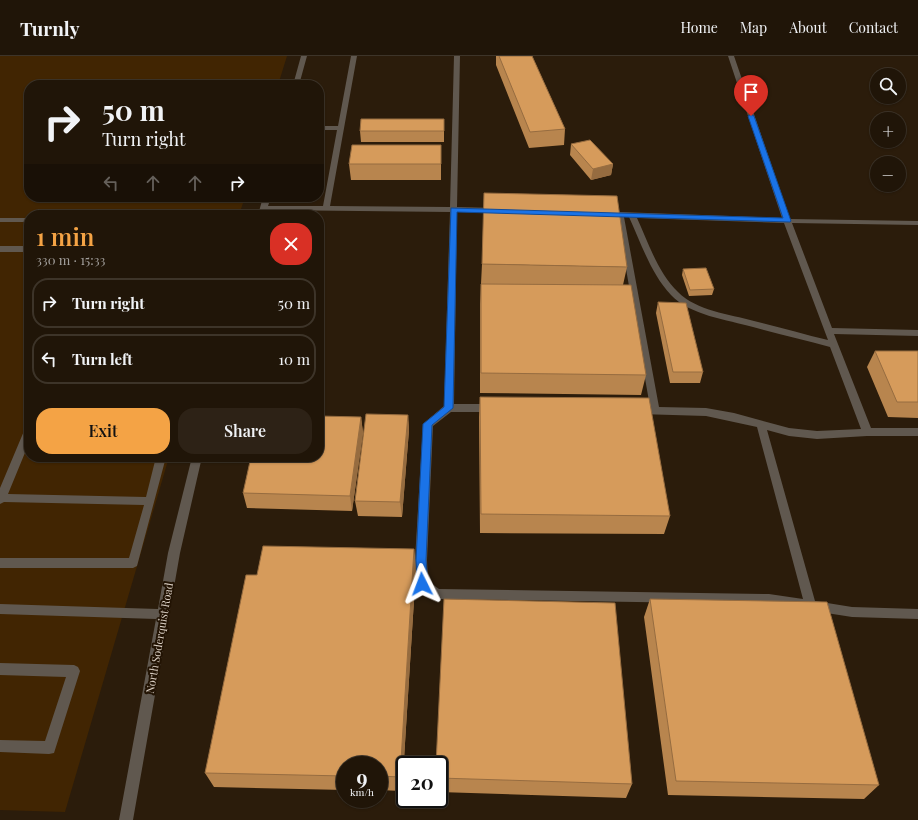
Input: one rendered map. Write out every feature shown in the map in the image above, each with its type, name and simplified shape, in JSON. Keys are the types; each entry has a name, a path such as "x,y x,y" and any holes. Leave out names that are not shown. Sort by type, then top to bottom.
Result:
{"street":[{"path":"297,80 304,56"},
{"path":"326,209 354,56"},
{"path":"449,408 457,56"},
{"path":"730,56 787,221 867,432"},
{"path":"324,128 340,128"},
{"path":"294,210 506,211"},
{"path":"597,214 787,221 918,222"},
{"path":"620,214 655,410"},
{"path":"632,215 656,266 667,284 680,300 716,314 834,345"},
{"path":"0,220 24,220"},
{"path":"0,249 24,249"},
{"path":"829,331 918,333"},
{"path":"504,408 449,408 428,424 421,560 422,584 437,594 769,599 810,604 831,609 870,613 918,614"},
{"path":"631,410 706,412 734,417 789,432 817,435 867,432 918,432"},
{"path":"761,425 810,604"},
{"path":"24,444 0,499 150,501"},
{"path":"0,563 133,562 161,462"},
{"name":"North Soderquist Road","path":"126,820 174,553 196,462"},
{"path":"0,609 163,614"},
{"path":"0,669 74,671 49,748 0,746"}],"shaded area":[{"path":"0,56 287,56 280,80 24,80 24,202 243,202 241,210 24,210 24,462 168,462 65,812 0,810"}],"building":[{"path":"499,56 532,56 565,129 530,132"},
{"path":"361,119 444,119 444,131 360,131"},
{"path":"590,140 613,164 593,169 571,144"},
{"path":"352,145 441,145 441,164 349,164"},
{"path":"484,193 617,196 627,267 482,264"},
{"path":"706,268 714,289 690,290 683,269"},
{"path":"481,284 631,285 646,375 481,373"},
{"path":"658,302 686,303 703,372 673,372"},
{"path":"875,351 918,351 918,402 897,402"},
{"path":"480,397 649,398 670,516 481,514"},
{"path":"366,414 408,415 400,502 355,501"},
{"path":"324,416 361,417 350,496 243,493 250,462 324,462"},
{"path":"263,546 414,549 401,756 396,756 396,777 388,776 388,756 336,756 336,776 205,773 246,575 257,575"},
{"path":"444,599 615,603 632,784 448,778 448,756 436,756"},
{"path":"650,599 827,602 879,785 676,781"}],"route":[{"path":"422,584 421,560 428,424 449,408 454,210 491,210 787,221 751,116"}]}
